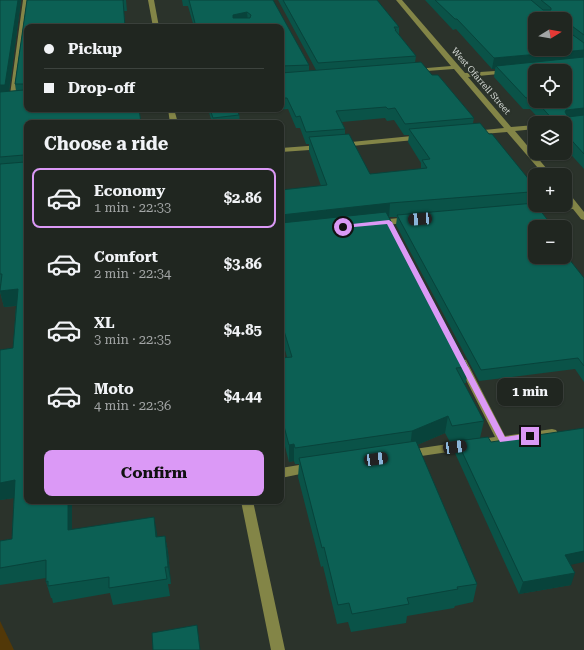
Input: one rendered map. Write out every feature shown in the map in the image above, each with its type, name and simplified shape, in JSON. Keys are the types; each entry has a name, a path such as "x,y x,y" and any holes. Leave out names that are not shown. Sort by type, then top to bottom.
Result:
{"street":[{"path":"13,102 26,0"},
{"path":"151,0 155,24"},
{"name":"West Ofarrell Street","path":"399,0 542,168"},
{"path":"409,71 456,67"},
{"path":"463,75 516,70"},
{"path":"462,134 528,128"},
{"path":"284,150 431,137"},
{"path":"572,202 584,217"},
{"path":"513,212 575,206"},
{"path":"366,224 391,225 420,219"},
{"path":"459,355 502,440"},
{"path":"400,455 562,432"},
{"path":"284,473 320,467"},
{"path":"248,504 278,650"}],"shaded area":[{"path":"0,621 14,650 0,650"}],"building":[{"path":"0,0 18,0 5,85 0,85"},
{"path":"27,0 123,0 125,24 24,24 24,84 15,84"},
{"path":"189,0 273,0 309,65 284,66 284,24 195,24","holes":["247,12 251,15 250,18 233,18 233,15"]},
{"path":"283,0 377,0 399,27 394,27 416,56 318,63"},
{"path":"435,0 531,0 543,10 551,10 551,8 541,0 584,0 584,35 572,26 572,12 528,12 528,55 494,58 457,19 455,19"},
{"path":"572,34 584,43 584,50 572,51"},
{"path":"584,57 584,108 566,110 565,112 567,116 550,116 542,108 572,108 572,64 528,64 528,98 526,98 496,66"},
{"path":"421,62 432,75 438,75 474,118 405,124 395,108 388,109 386,107 336,111 345,129 306,132 300,116 296,117 287,98 284,98 284,73"},
{"path":"24,90 24,112 139,112 141,120 24,120 24,155 0,157 0,92"},
{"path":"211,112 238,112 239,115 213,118"},
{"path":"584,115 584,154 572,141 572,116"},
{"path":"480,123 489,134 492,134 528,178 528,192 390,203 284,215 284,190 327,185 309,137 349,134 370,174 427,168 422,160 430,159 409,129"},
{"path":"24,162 24,504 68,504 68,530 154,517 156,537 165,536 168,567 165,567 167,579 109,588 109,577 48,586 48,581 46,582 46,560 0,568 0,541 12,539 15,480 0,483 0,350 13,348 18,289 0,291 2,274 0,274 0,164"},
{"path":"528,204 528,212 541,212 548,220 528,220 528,264 572,263 584,278 584,366 578,358 481,370 397,215"},
{"path":"386,212 468,367 456,368 484,421 452,426 448,416 412,431 295,448 294,444 289,445 284,426 284,358 292,357 284,331 284,223"},
{"path":"584,428 584,551 565,555 575,573 523,582 457,441 488,437 491,442"},
{"path":"416,441 477,584 407,598 409,604 352,614 349,603 338,605 324,547 322,548 299,458"},
{"path":"197,625 200,650 153,650 152,633"}],"route":[{"path":"343,227 389,222 502,440 530,436"}]}
